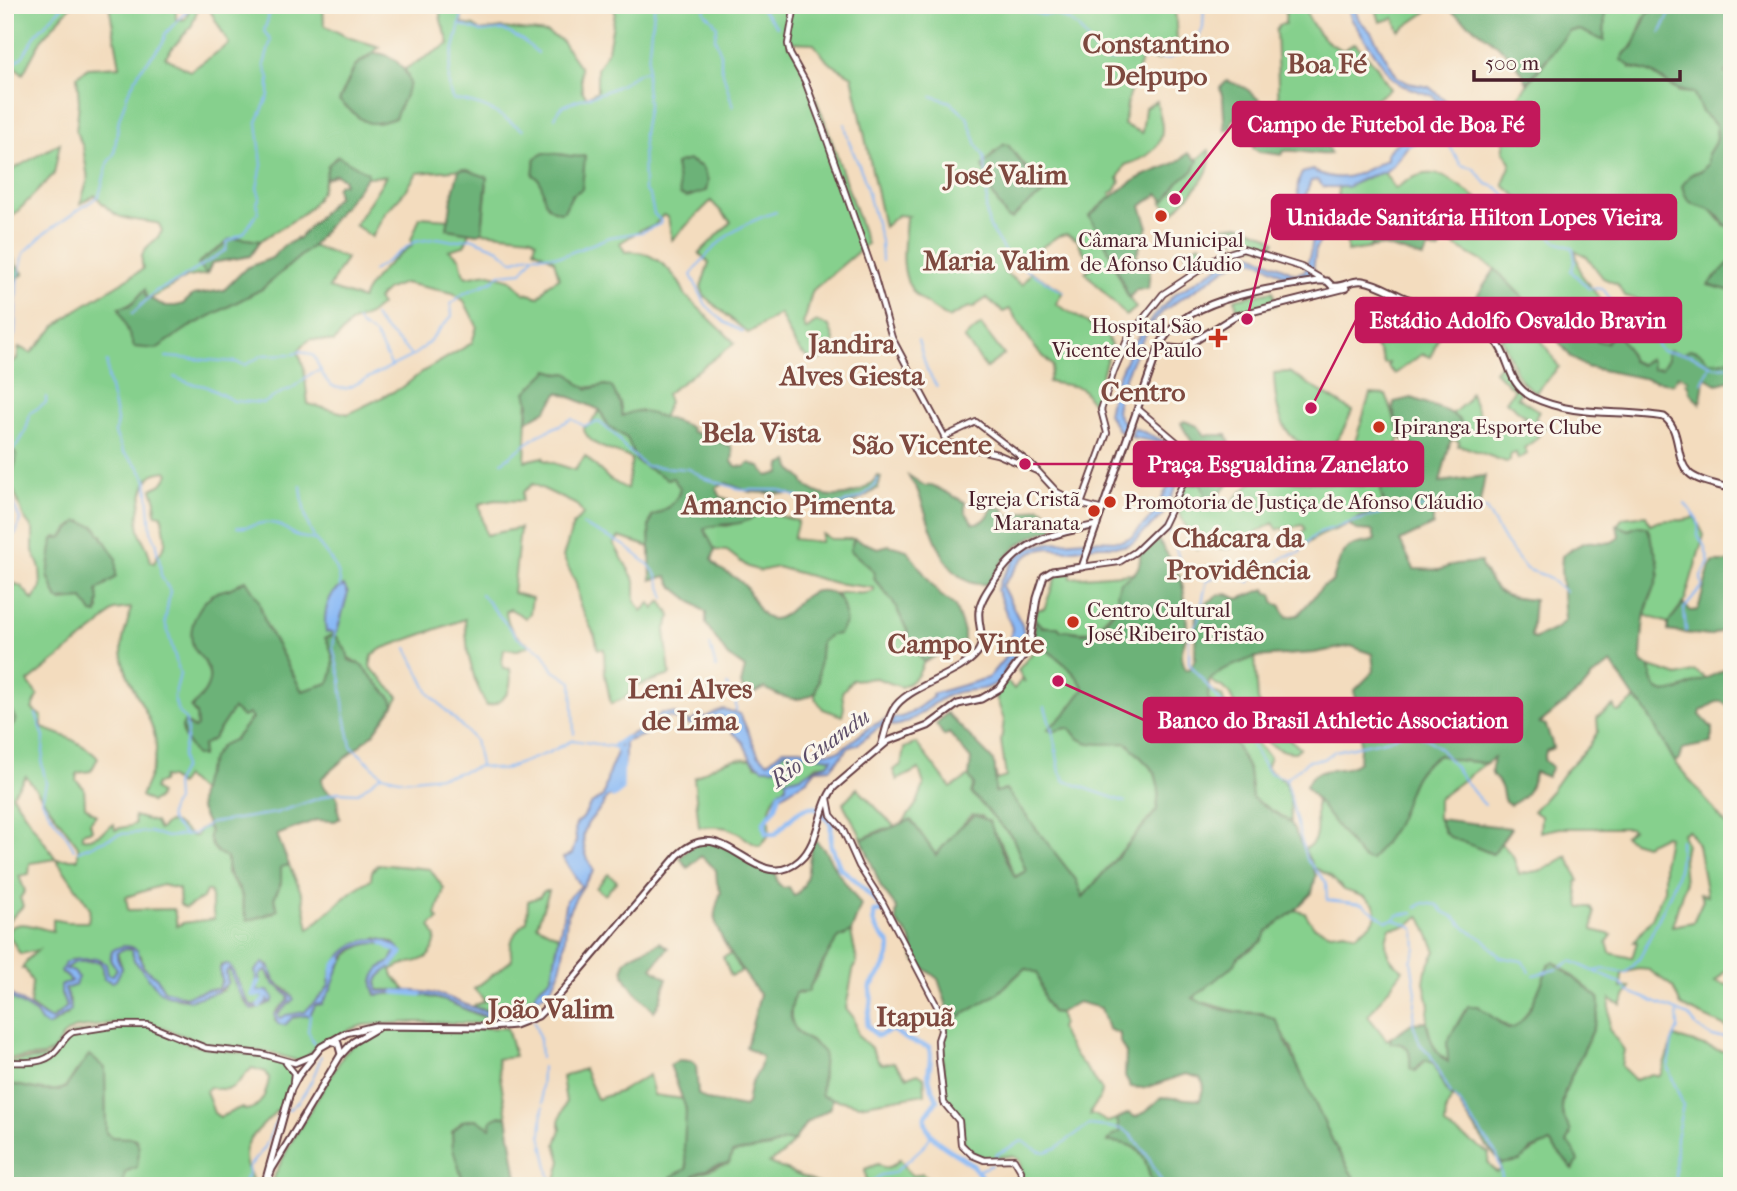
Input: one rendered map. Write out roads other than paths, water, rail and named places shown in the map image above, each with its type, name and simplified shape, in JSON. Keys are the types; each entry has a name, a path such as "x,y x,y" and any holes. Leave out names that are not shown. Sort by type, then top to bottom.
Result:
{"main road":[{"path":"796,5 789,50 810,92 876,281 890,333 950,444 997,454 1037,471"},
{"path":"1081,504 1106,436 1101,410 1114,371 1128,338 1163,294 1222,255 1243,249 1304,269 1321,281"},
{"path":"1082,567 1164,339 1177,325 1211,304 1231,297 1321,281 1337,287 1364,281 1482,330 1502,350 1518,387 1547,403 1582,412 1664,417 1673,428 1684,466 1691,475 1732,489"},
{"path":"1159,347 1182,349 1235,316 1302,301 1364,281"},
{"path":"1327,294 1332,286"},
{"path":"886,737 928,726 958,704 981,699 1000,688 1029,648 1037,598 1044,576 1052,571 1114,564 1130,557 1161,527 1188,473 1187,461 1178,443 1138,409"},
{"path":"944,437 976,422 1032,465 1056,492 1081,504 1103,510"},
{"path":"293,1084 315,1055 330,1041 346,1033 383,1025 515,1025 538,1016 562,992 682,851 701,842 721,843 762,868 783,869 796,863 806,853 834,787 881,746 896,705 976,654 981,643 979,614 982,602 1000,571 1030,544 1047,536 1097,525"},
{"path":"828,798 831,815 842,828 859,866 883,903 939,1010 942,1031 938,1040 939,1060 944,1103 959,1121 960,1139 964,1148 984,1160 1014,1160 1021,1171 1020,1186"},
{"path":"5,1062 48,1058 67,1035 73,1032 134,1025 159,1029 206,1048 262,1054 295,1063 315,1055"},
{"path":"265,1186 272,1169 340,1056 360,1037 383,1025"},
{"path":"330,1041 341,1046 340,1056"},
{"path":"262,1054 288,1064 294,1073 265,1186"},
{"path":"281,1124 284,1132 289,1134 300,1124"}],"water":[{"path":"1347,5 1353,5 1359,20 1371,32 1398,78 1429,87 1452,109 1451,119 1447,126 1408,146 1385,172 1347,187 1323,187 1318,180 1311,181 1306,194 1321,221 1321,240 1316,248 1312,277 1295,280 1264,264 1241,261 1165,310 1149,329 1127,372 1116,411 1121,420 1131,425 1127,434 1118,430 1108,414 1113,388 1132,346 1153,317 1174,295 1236,256 1248,252 1296,274 1305,271 1313,231 1311,219 1299,197 1298,182 1302,173 1312,170 1342,178 1359,173 1387,159 1387,153 1402,140 1443,119 1447,111 1433,96 1401,85 1391,77 1352,20"},
{"path":"1134,428 1175,446 1185,461 1184,471 1162,516 1125,546 1067,550 1049,548 1034,551 1023,559 1002,586 1022,625 1025,640 1006,667 1002,679 981,689 956,692 907,722 891,726 893,718 910,713 933,697 932,694 988,678 1008,654 1012,628 997,590 1016,557 1031,547 1049,543 1121,541 1132,537 1156,512 1175,476 1180,460 1165,446 1131,437"},
{"path":"344,586 348,593 337,632 326,632 325,618 330,598"},
{"path":"723,709 740,714 758,754 768,762 783,749 801,749 814,753 839,751 870,727 888,718 885,726 848,748 831,768 816,769 807,780 777,798 779,791 786,787 786,779 799,777 816,768 828,764 832,758 785,752 776,761 776,768 763,768 751,759 743,742 729,729 728,720 721,716 694,726 669,717 659,721 647,734 625,742 619,790 617,794 606,798 584,832 585,850 594,871 578,893 569,912 558,976 544,994 518,1009 507,1019 484,1015 422,995 377,995 373,985 375,976 381,967 391,962 395,953 394,948 388,945 374,943 360,946 348,953 341,961 332,987 322,1004 315,1005 310,1015 293,1017 285,1025 278,1024 274,1015 289,997 274,985 267,970 260,974 257,992 268,991 274,998 272,1002 252,1010 238,991 229,969 226,972 228,983 217,992 190,1000 160,992 134,960 132,950 128,949 117,953 122,968 113,982 104,979 103,967 99,961 68,966 65,969 74,972 78,977 75,985 65,989 71,1010 48,1026 41,1022 36,1014 5,994 5,991 52,1020 67,1007 61,986 72,981 61,971 65,963 97,958 106,964 108,975 113,975 117,969 110,959 112,951 128,947 137,950 143,967 156,977 164,990 185,997 218,989 222,981 220,968 225,964 229,965 253,1007 269,1001 268,998 254,994 257,981 255,971 263,963 270,969 275,982 294,999 278,1014 281,1018 305,1012 328,987 331,972 344,953 362,941 372,939 393,944 402,952 377,981 378,991 432,993 479,1009 504,1013 512,1005 534,997 538,989 552,977 566,900 581,886 563,858 572,854 577,823 590,805 603,796 609,772 623,738 647,727 661,713 673,713 690,722 702,714 704,718"}],"waterway":[{"path":"5,72 23,56 37,33 64,5"},
{"path":"5,358 15,334 17,282 24,253 46,232 99,196 108,162 114,154 119,119 128,93 140,70 163,43 165,34 192,5"},
{"path":"132,314 156,291 176,282 226,250 227,242 244,233 258,212 257,203 260,197 257,188 262,165 257,122 269,95 269,78 264,65 271,40 264,31 269,16 261,5"},
{"path":"373,271 414,242 438,238 453,241 471,238 499,249 512,261 530,255 562,256 610,237 642,232 660,224 661,221 654,214 650,196 644,190 643,133 648,105 646,84 655,5"},
{"path":"704,5 705,13 717,27 715,38 733,107"},
{"path":"758,5 777,27"},
{"path":"1197,40 1203,28 1204,5"},
{"path":"1661,32 1674,5"},
{"path":"1006,6 1043,15 1055,14 1070,21 1079,28 1097,54 1107,61 1143,56 1167,59 1182,53"},
{"path":"462,9 450,68 453,100 482,106 523,130"},
{"path":"461,25 482,32 503,30 521,39 538,53"},
{"path":"555,118 561,107 611,89 646,71"},
{"path":"932,96 950,102 967,117 984,156 989,226 1006,254 1017,264 1063,292"},
{"path":"845,124 849,142 863,175 881,241 882,261"},
{"path":"1440,130 1461,165 1473,168 1487,184 1498,188 1509,199 1521,203 1540,221 1556,242 1573,248 1575,261 1571,271 1588,288 1603,289 1616,306 1636,304 1643,307 1647,318 1645,327 1661,351 1691,355 1715,367 1732,366"},
{"name":"Rio Guandu","path":"1408,144 1431,134"},
{"path":"743,332 724,322 706,305 691,275 728,236 749,223 776,212"},
{"path":"495,279 499,274 522,272 533,257"},
{"path":"166,357 245,365 263,355 294,354 301,351 314,356 330,384 348,388 412,356 424,347 452,316 451,304 463,294 494,280"},
{"path":"374,316 411,355"},
{"path":"357,320 375,335 391,365"},
{"path":"918,340 927,370 937,387"},
{"path":"107,362 117,420 115,433 123,452 138,466 147,481 151,531 157,544 157,554"},
{"path":"1702,383 1710,365"},
{"path":"174,377 205,386 234,401 264,403 319,371"},
{"path":"5,551 17,531 20,519 8,482 11,451 24,434 30,413 46,403 46,397"},
{"path":"502,462 537,436 572,419 584,426 599,422 645,466 689,469 704,478 742,490 779,490 805,500 835,506 862,497 875,486 878,479"},
{"path":"301,486 309,527 335,567 340,587"},
{"path":"1685,504 1697,518 1698,536 1709,562 1701,577 1702,587 1684,609 1686,631"},
{"path":"1239,577 1250,582 1256,566 1269,568 1286,556 1299,553 1310,539 1320,532 1388,511 1428,507 1486,509 1505,542 1526,569 1546,576 1565,591"},
{"path":"237,527 275,524 297,536 314,540"},
{"path":"583,525 624,545 649,565 657,575 665,598"},
{"path":"1165,527 1172,536 1180,562 1206,579"},
{"path":"159,556 161,576 170,591 165,622 180,674 174,698 178,711 186,721 187,734 182,757 183,768 175,782 176,801 170,811 170,819 184,834"},
{"path":"5,573 5,586"},
{"path":"1208,580 1221,574 1234,576"},
{"path":"1207,580 1198,621 1189,635 1189,663 1241,727 1268,772 1286,779 1308,761 1324,759 1335,751 1390,739 1407,731 1437,746 1485,805"},
{"path":"481,594 518,638 543,652 554,671 572,682 574,734"},
{"path":"335,631 333,648 351,746 382,775 403,780 451,775 480,766 502,770 548,753 573,740 615,747"},
{"path":"710,645 716,668"},
{"path":"407,648 429,693 475,740 480,765"},
{"path":"727,685 736,702 736,712"},
{"path":"1045,707 1060,772 1065,781 1125,802"},
{"path":"36,714 44,737 42,764 46,783 42,800 74,849"},
{"path":"613,796 621,790 622,756 615,745 626,738"},
{"path":"78,851 120,834 149,832 167,837 193,834 211,823 276,813 337,792 358,793 381,775"},
{"path":"1286,780 1306,859 1326,882 1327,900 1362,904 1386,921 1395,919 1398,915 1413,913"},
{"name":"Rio Guandu","path":"780,793 775,808 764,822 766,833 775,834 798,812 810,807 816,808 831,823 831,845 840,868 882,907 883,911 874,912 874,922 889,943 889,956 870,987 867,1025 877,1036 892,1030 908,1040 929,1047 931,1057 928,1074 937,1100 925,1117 926,1126 936,1140 973,1166 991,1186"},
{"path":"1595,971 1605,969 1625,973 1640,958 1673,886 1679,863 1680,840"},
{"path":"1416,907 1424,903 1438,905 1465,928 1486,941 1500,957 1522,961 1530,972"},
{"path":"1396,920 1411,926 1415,931 1416,949 1411,961 1416,993 1413,1023 1420,1044 1430,1054 1451,1094"},
{"path":"383,943 401,953 391,965"},
{"path":"332,977 334,966 341,959"},
{"path":"1561,967 1571,961 1620,983 1625,988"},
{"path":"1534,975 1557,969"},
{"path":"258,982 253,995 265,994 266,997 259,1006"},
{"path":"1627,991 1689,1016 1697,1027 1712,1037 1732,1037"},
{"path":"395,992 420,994"},
{"path":"1675,1180 1676,1138 1683,1105 1668,1068 1672,1042 1678,1028 1677,1011"},
{"path":"310,1015 308,1031 314,1044"},
{"path":"534,1021 540,1040 541,1058"},
{"path":"288,1110 304,1093 321,1056"},
{"path":"542,1067 543,1103"},
{"path":"1455,1097 1497,1155 1504,1186"},
{"path":"543,1107 541,1135 552,1186"},
{"path":"242,1186 249,1172 248,1168 265,1147 280,1112"},
{"path":"995,1155 1022,1141 1046,1152 1089,1125 1123,1129 1147,1155 1164,1186"},
{"path":"866,1186 881,1175 894,1173 924,1146 932,1134"},
{"path":"977,1171 992,1165"}],"place":[{"name":"Campo de Futebol de Boa Fé","path":"1175,199"},
{"name":"Câmara Municipal de Afonso Cláudio","path":"1161,216"},
{"name":"Unidade Sanitária Hilton Lopes Vieira","path":"1247,319"},
{"name":"Hospital São Vicente de Paulo","path":"1218,338"},
{"name":"Estádio Adolfo Osvaldo Bravin","path":"1311,408"},
{"name":"Ipiranga Esporte Clube","path":"1379,427"},
{"name":"Praça Esgualdina Zanelato","path":"1025,464"},
{"name":"Promotoria de Justiça de Afonso Cláudio","path":"1110,502"},
{"name":"Igreja Cristã Maranata","path":"1094,511"},
{"name":"Centro Cultural José Ribeiro Tristão","path":"1073,622"},
{"name":"Banco do Brasil Athletic Association","path":"1058,681"}],"district":[{"name":"Constantino Delpupo","path":"1156,59"},
{"name":"Boa Fé","path":"1327,63"},
{"name":"José Valim","path":"1006,174"},
{"name":"Maria Valim","path":"996,260"},
{"name":"Jandira Alves Giesta","path":"852,359"},
{"name":"Centro","path":"1143,391"},
{"name":"Bela Vista","path":"761,432"},
{"name":"São Vicente","path":"922,444"},
{"name":"Amancio Pimenta","path":"788,504"},
{"name":"Chácara da Providência","path":"1238,553"},
{"name":"Campo Vinte","path":"966,643"},
{"name":"Leni Alves de Lima","path":"690,704"},
{"name":"João Valim","path":"551,1008"},
{"name":"Itapuã","path":"915,1016"}]}
